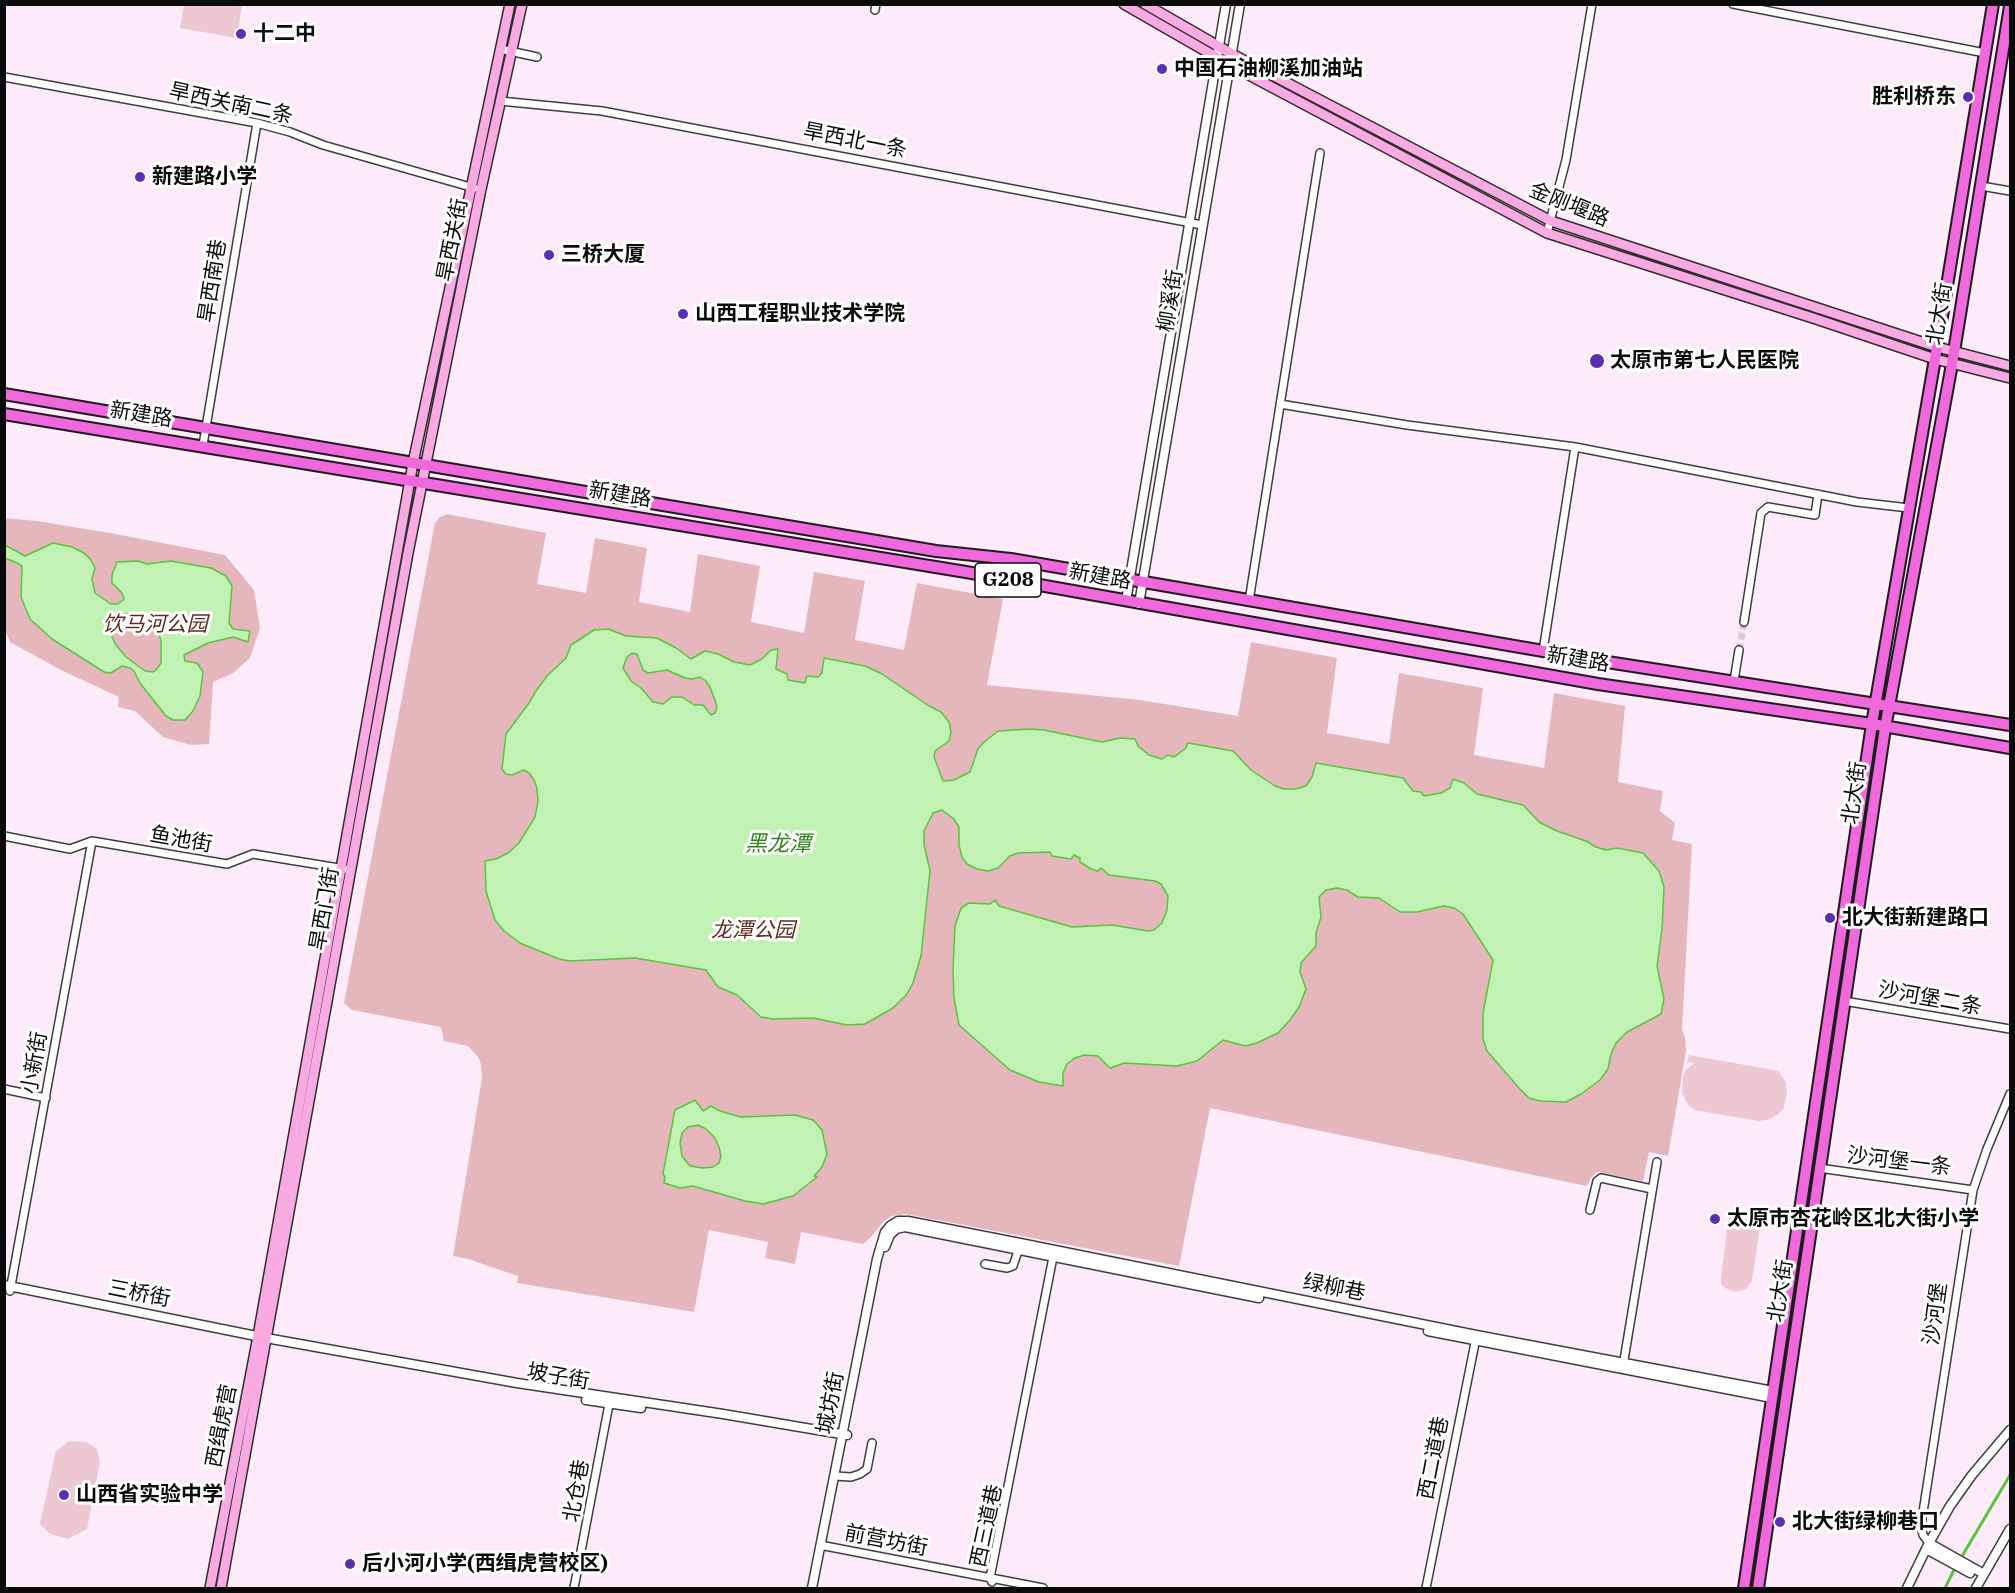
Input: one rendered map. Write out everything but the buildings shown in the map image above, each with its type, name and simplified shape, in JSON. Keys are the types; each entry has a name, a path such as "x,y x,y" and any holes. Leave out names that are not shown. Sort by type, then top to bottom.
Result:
{"main road":[{"name":"旱西关街","path":"410,481 510,4"},
{"name":"旱西关街","path":"422,483 522,4"},
{"path":"1124,4 1230,65 1547,233 1935,359 2010,378"},
{"name":"金刚堰路","path":"1145,4 1232,54 1551,221 1937,347 2010,366"},
{"name":"北大街","path":"1744,1588 1875,703 1935,359 1993,4"},
{"name":"北大街","path":"1758,1588 1885,728 1952,364 2010,6"},
{"name":"新建路","path":"4,394 936,551 1011,559 1543,651 2010,725"},
{"name":"新建路","path":"4,414 966,572 1598,684 1872,724 2010,748"},
{"name":"旱西门街","path":"261,1339 340,868 410,481"},
{"name":"旱西门街","path":"261,1339 422,483"},
{"name":"西缉虎营","path":"210,1588 261,1339"},
{"name":"西缉虎营","path":"221,1588 261,1339"}],"street":[{"name":"柳溪街","path":"1126,601 1226,4"},
{"name":"柳溪街","path":"1139,603 1240,4"},
{"path":"1547,233 1566,160 1592,4"},
{"path":"1732,4 1985,52"},
{"path":"500,49 537,57"},
{"name":"旱西关南二条","path":"4,77 257,123 290,132 323,145 482,189"},
{"name":"旱西北一条","path":"500,101 602,111 1202,225"},
{"name":"旱西南巷","path":"203,445 257,123"},
{"path":"1249,600 1320,153"},
{"path":"1981,186 2010,190"},
{"path":"1280,404 1407,425 1575,447 1857,502 1909,508"},
{"path":"1543,651 1575,447"},
{"path":"1744,622 1761,513 1768,507 1815,515 1818,494"},
{"path":"1734,681 1739,650"},
{"name":"鱼池街","path":"4,836 70,849 92,841 226,864 254,854 351,870"},
{"name":"小新街","path":"8,1288 46,1098 92,841"},
{"name":"沙河堡二条","path":"1844,1001 2010,1029"},
{"path":"4,1089 46,1098"},
{"name":"沙河堡","path":"1931,1548 1923,1535 1921,1525 1973,1190 2010,1094"},
{"path":"1623,1366 1657,1162"},
{"name":"沙河堡一条","path":"1819,1168 1973,1190"},
{"path":"1590,1210 1597,1181 1601,1178 1652,1189"},
{"name":"绿柳巷","path":"893,1228 905,1227 1019,1246 1477,1338 1773,1394"},
{"name":"城坊街","path":"814,1588 882,1260 893,1228"},
{"path":"985,1264 1007,1268 1013,1266 1019,1246"},
{"name":"西三道巷","path":"992,1579 1056,1253"},
{"name":"三桥街","path":"8,1288 261,1339"},
{"name":"西二道巷","path":"1428,1588 1477,1338"},
{"name":"坡子街","path":"261,1339 609,1401 723,1414 845,1437"},
{"name":"北仓巷","path":"574,1588 609,1401"},
{"path":"1907,1588 1931,1548 1950,1506 1972,1475 2010,1430"},
{"path":"837,1476 851,1477 867,1469 872,1443"},
{"path":"1976,1588 1979,1575 2010,1529"},
{"name":"前营坊街","path":"823,1548 1043,1588"},
{"path":"1931,1548 1979,1575"},
{"name":"前营坊街","path":"992,1579 1025,1588"}],"green space":[{"name":"龙潭公园","path":"447,514 546,533 537,584 586,593 595,538 647,548 639,602 690,612 698,554 760,566 751,622 804,633 814,572 865,581 855,640 904,650 917,583 1003,599 987,685 1140,700 1238,716 1251,642 1337,658 1327,733 1389,744 1399,673 1483,688 1474,755 1544,768 1554,693 1625,706 1618,782 1663,791 1660,811 1675,823 1672,840 1692,844 1682,1029 1686,1051 1668,1156 1649,1152 1643,1181 1597,1172 1587,1186 1210,1108 1179,1266 906,1214 892,1216 883,1222 863,1244 801,1232 795,1264 765,1258 768,1242 709,1230 694,1312 517,1283 518,1276 453,1256 482,1078 478,1057 468,1046 444,1041 441,1027 352,1010 344,1003 435,523"},
{"name":"饮马河公园","path":"5,518 110,533 225,555 254,590 260,628 250,658 233,673 213,682 209,744 191,745 163,737 135,711 118,707 119,697 61,670 10,642 5,630"}],"shaded area":[{"path":"184,5 242,5 237,38 180,28"},
{"path":"1689,1055 1779,1071 1786,1083 1787,1093 1783,1110 1767,1120 1758,1121 1695,1110 1689,1106 1682,1093 1683,1076 1686,1070 1695,1063 1687,1062"},
{"path":"1739,1211 1752,1213 1760,1226 1752,1281 1746,1289 1735,1292 1721,1284 1721,1278 1728,1221 1731,1215"},
{"path":"69,1441 86,1442 97,1449 100,1462 87,1529 68,1539 50,1534 40,1524 56,1451"}],"water":[{"path":"53,543 72,547 84,553 95,568 92,579 95,593 111,604 118,604 124,599 122,593 112,583 112,575 117,562 138,561 147,564 171,561 211,568 226,576 232,586 229,623 233,629 250,631 248,642 233,637 208,643 184,655 185,661 197,663 203,672 200,696 193,711 185,720 173,720 166,716 130,668 122,666 111,673 104,672 52,639 30,619 21,597 22,566 5,558 5,545 25,556","holes":["133,613 143,616 158,631 161,641 161,663 153,672 145,671 126,657 112,637 113,623 123,614"]},
{"name":"黑龙潭","path":"608,629 626,636 657,638 691,659 705,651 718,654 734,662 750,665 762,659 771,650 778,649 776,669 787,674 788,680 805,683 807,676 818,677 822,673 824,658 865,666 882,674 941,712 949,722 951,732 949,741 935,751 934,757 943,781 954,780 970,772 978,749 998,731 1029,729 1102,742 1120,738 1135,739 1138,746 1149,755 1162,759 1168,755 1174,757 1185,749 1188,743 1233,751 1251,770 1275,786 1284,789 1306,786 1312,777 1316,763 1403,778 1413,791 1421,792 1424,796 1441,793 1450,788 1453,779 1464,783 1477,794 1523,805 1539,822 1596,847 1643,853 1659,871 1664,887 1657,966 1664,999 1661,1014 1627,1032 1616,1043 1608,1069 1600,1080 1581,1094 1566,1102 1540,1101 1529,1098 1487,1051 1483,1039 1483,1013 1493,960 1463,914 1454,908 1444,906 1417,912 1400,912 1379,898 1358,897 1347,890 1337,888 1326,890 1319,897 1321,917 1316,933 1316,946 1301,963 1300,972 1306,989 1299,1007 1278,1033 1245,1046 1223,1040 1197,1061 1177,1066 1124,1063 1110,1068 1098,1056 1084,1055 1067,1064 1063,1073 1063,1086 1039,1082 1010,1070 959,1025 954,998 953,970 955,926 961,908 969,903 990,904 995,900 999,906 1072,927 1112,925 1148,931 1154,930 1162,923 1167,910 1168,896 1161,884 1155,881 1109,875 1101,868 1098,871 1091,869 1074,855 1071,859 1052,856 1050,852 1018,853 1010,856 998,868 988,871 977,869 967,864 962,857 959,827 954,819 942,810 933,813 924,831 924,844 930,871 921,956 913,983 907,994 893,1008 865,1024 847,1025 813,1018 761,1017 737,995 718,987 706,970 635,958 569,961 559,959 520,943 504,931 495,920 486,891 485,861 508,853 519,843 535,817 538,801 537,788 529,773 524,770 512,775 506,774 502,769 506,734 547,676 566,658 571,645 594,630","holes":["632,653 637,654 643,670 648,673 667,670 685,678 700,677 706,681 715,700 717,708 715,713 711,715 703,705 694,705 682,697 672,697 663,704 653,702 641,688 631,681 623,668 627,657"]},
{"path":"695,1100 703,1111 711,1106 741,1117 795,1115 813,1120 822,1130 827,1154 822,1167 814,1176 817,1177 793,1196 763,1204 693,1186 680,1188 664,1183 663,1174 675,1110","holes":["698,1125 715,1138 719,1147 721,1156 719,1163 713,1167 690,1166 682,1156 680,1143 682,1133 688,1127"]}],"waterway":[{"path":"1961,1558 2010,1475"},
{"path":"1945,1588 1956,1566"}],"tunnel":[{"path":"1739,650 1744,622"}],"place":[{"name":"十二中","path":"241,34"},
{"name":"中国石油柳溪加油站","path":"1162,69"},
{"name":"胜利桥东","path":"1968,97"},
{"name":"新建路小学","path":"140,177"},
{"name":"三桥大厦","path":"549,255"},
{"name":"山西工程职业技术学院","path":"683,314"},
{"name":"太原市第七人民医院","path":"1597,361"},
{"name":"北大街新建路口","path":"1830,918"},
{"name":"太原市杏花岭区北大街小学","path":"1715,1219"},
{"name":"山西省实验中学","path":"64,1495"},
{"name":"北大街绿柳巷口","path":"1780,1522"},
{"name":"后小河小学(西缉虎营校区)","path":"350,1564"}]}
